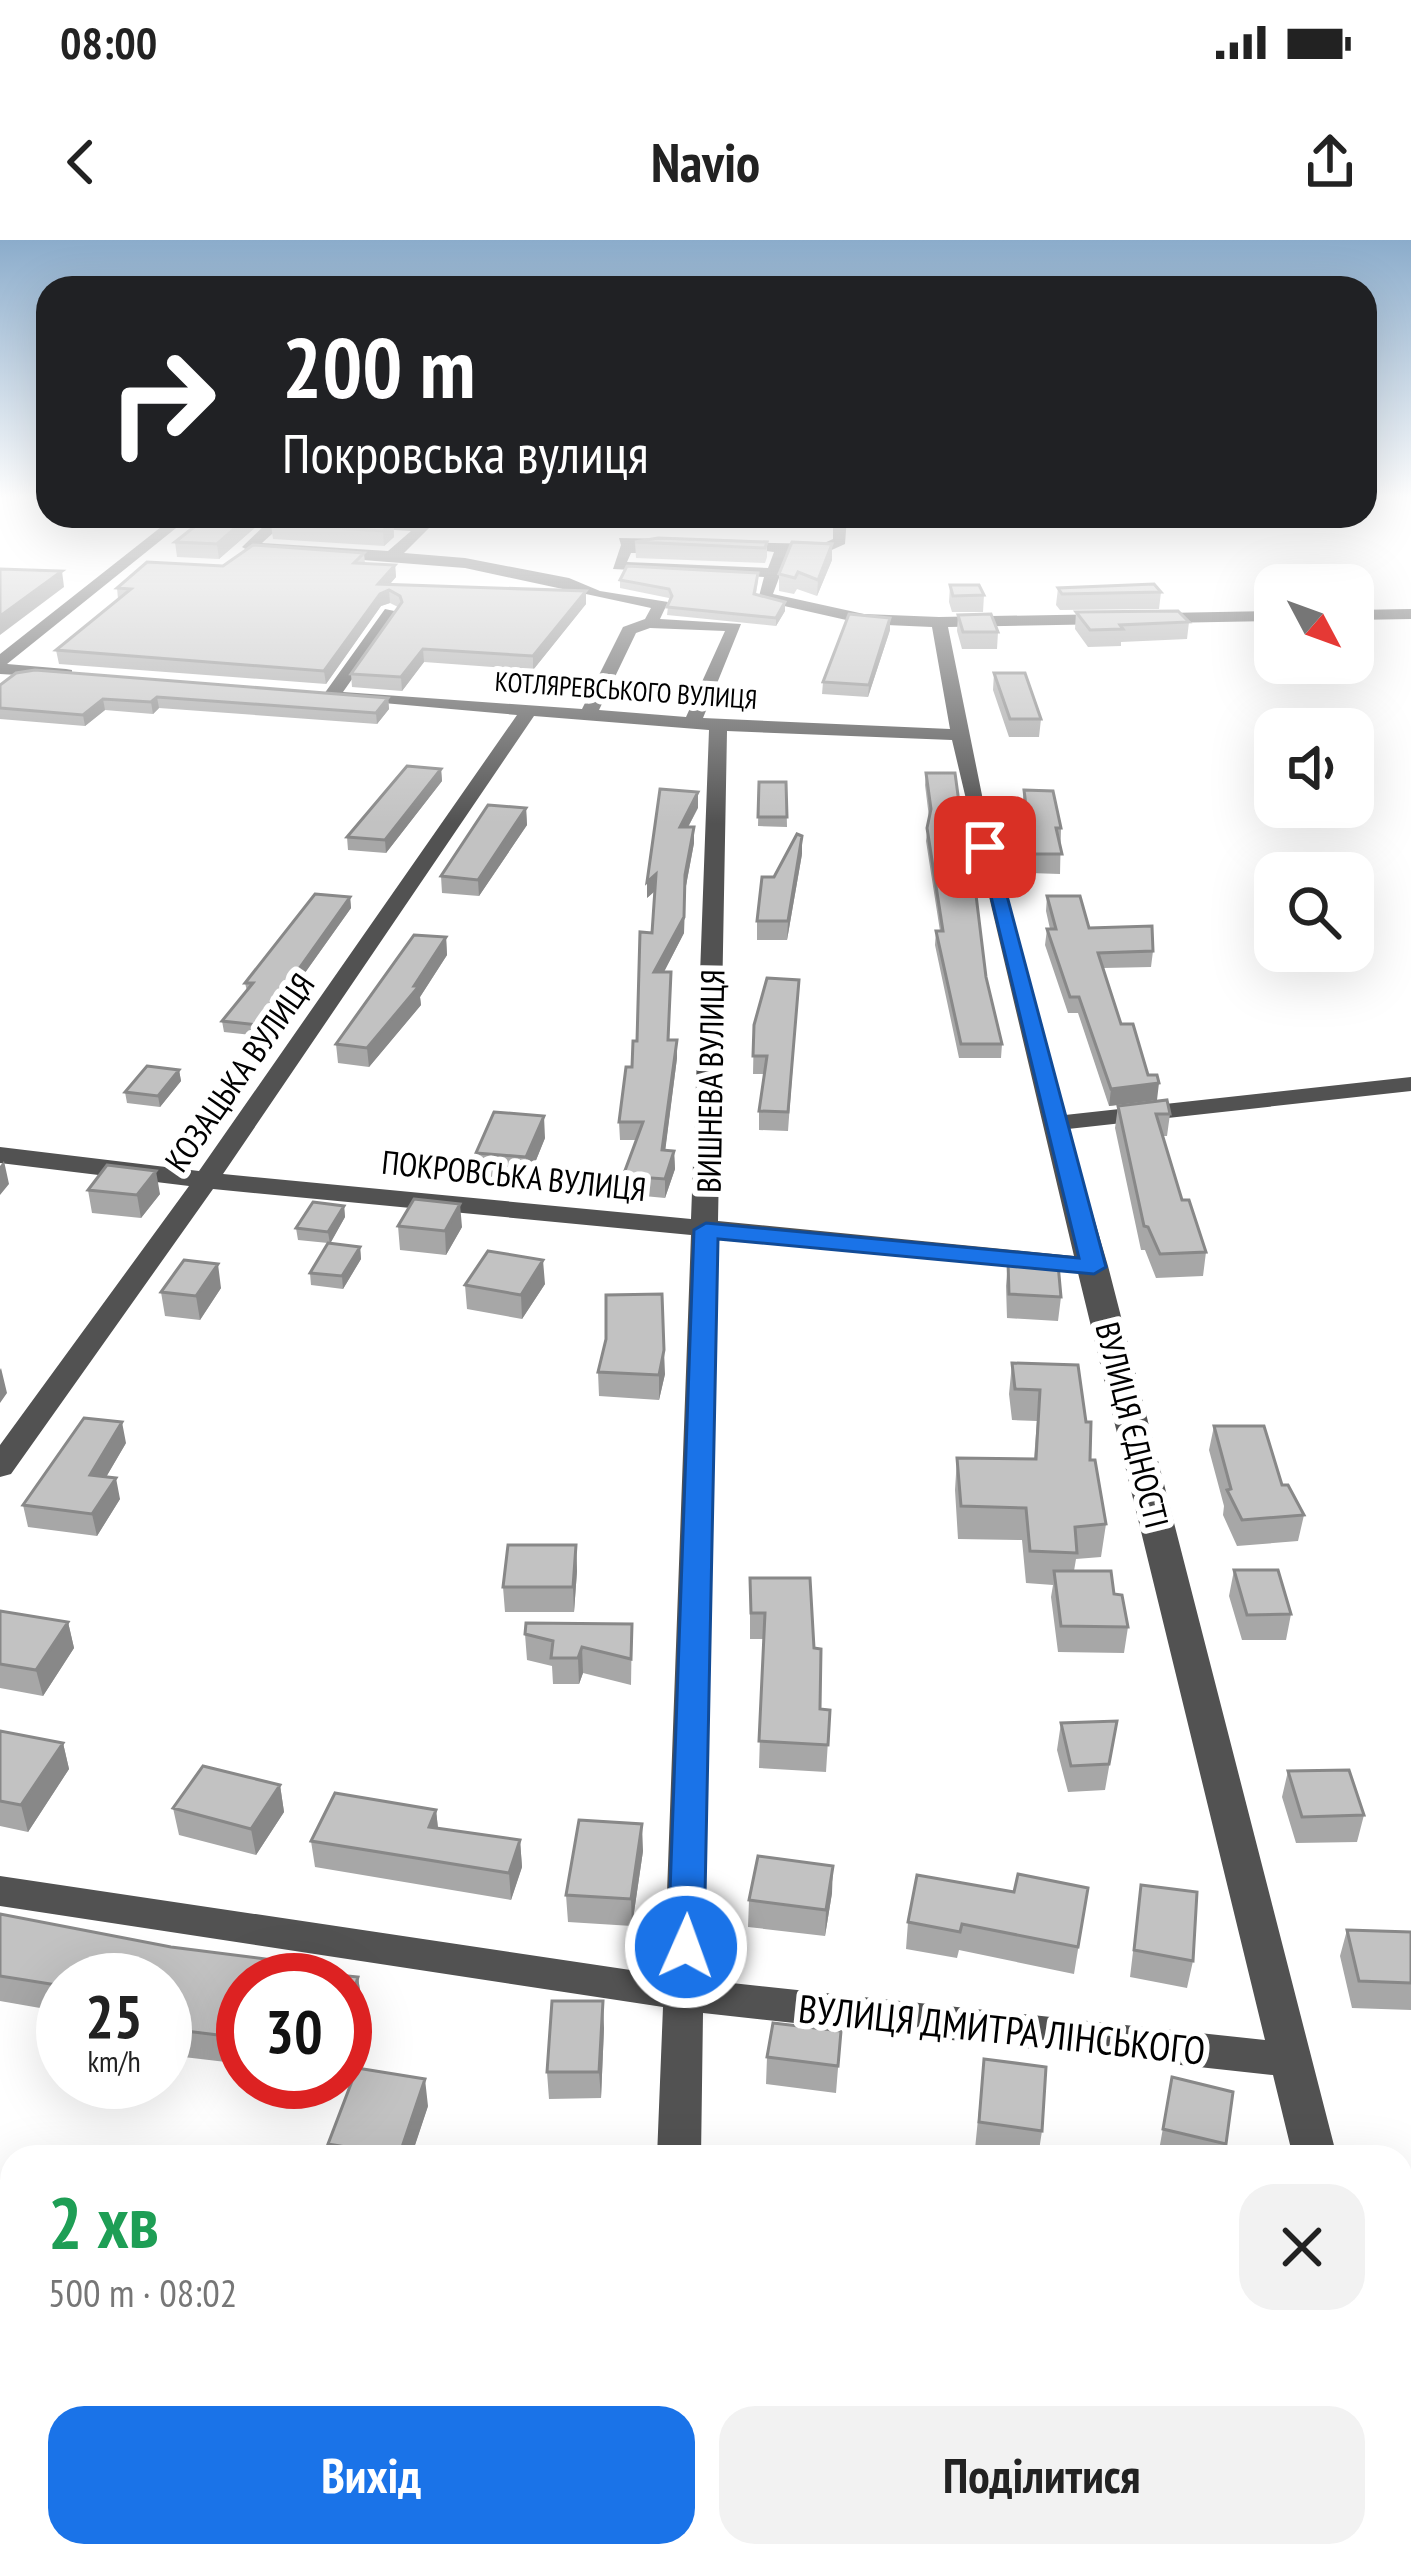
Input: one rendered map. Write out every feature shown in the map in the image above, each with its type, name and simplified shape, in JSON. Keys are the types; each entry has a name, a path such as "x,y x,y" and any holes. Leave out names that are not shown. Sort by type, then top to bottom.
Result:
{"street":[{"path":"0,666 73,607"},
{"path":"648,622 661,607"},
{"path":"808,607 864,619 939,622 1254,616"},
{"path":"333,694 391,612"},
{"path":"1374,614 1411,614"},
{"path":"587,716 629,630 648,622 735,627 705,724"},
{"name":"ВУЛИЦЯ ЄДНОСТІ","path":"939,622 974,805 1313,2145"},
{"path":"0,666 95,676"},
{"name":"КОТЛЯРЕВСЬКОГО ВУЛИЦЯ","path":"309,692 705,724 963,735"},
{"name":"КОЗАЦЬКА ВУЛИЦЯ","path":"0,1467 206,1180 528,712"},
{"name":"ВИШНЕВА ВУЛИЦЯ","path":"679,2145 706,1230 705,724"},
{"path":"1057,1124 1411,1084"},
{"name":"ПОКРОВСЬКА ВУЛИЦЯ","path":"0,1155 206,1180 1094,1267"},
{"name":"ВУЛИЦЯ ДМИТРА ЛІНСЬКОГО","path":"0,1891 684,1994 1292,2060"}],"building":[{"path":"109,607 371,607 324,671 56,650"},
{"path":"399,607 573,607 533,656 423,649 401,677 351,674"},
{"path":"667,607 782,607 776,618"},
{"path":"1178,611 1189,622 1090,630 1076,612"},
{"path":"849,614 890,618 869,685 823,682"},
{"path":"991,614 998,632 963,632 958,615"},
{"path":"35,670 388,698 376,713 157,697 151,702 103,699 83,715 0,708 0,685 16,673"},
{"path":"994,673 1025,673 1041,719 1010,719"},
{"path":"407,766 441,769 385,840 347,837"},
{"path":"926,773 955,773 960,810 966,810 961,841 966,841 965,854 971,854 986,977 1002,1044 961,1044 936,931 943,931 927,828 931,809"},
{"path":"759,782 786,782 787,817 758,817"},
{"path":"660,789 698,792 680,827 694,827 685,875 684,917 654,972 671,972 668,1040 677,1040 662,1150 674,1151 665,1179 623,1176 643,1122 619,1122 626,1067 632,1067 633,1041 637,1041 640,932 652,933 656,874 647,882"},
{"path":"1024,790 1053,791 1062,854 1032,854"},
{"path":"488,805 526,808 478,880 441,876"},
{"path":"797,834 802,836 788,921 757,921 762,877 774,877"},
{"path":"315,894 350,897 259,1025 222,1021 253,983 245,983"},
{"path":"1047,896 1080,896 1089,928 1152,926 1153,951 1098,953 1121,1024 1133,1024 1148,1075 1157,1075 1159,1083 1111,1089 1079,997 1070,997 1047,929 1056,929"},
{"path":"414,935 446,937 414,986 419,986 367,1048 336,1044"},
{"path":"767,978 799,980 788,1112 759,1111 767,1056 753,1056 754,1025"},
{"path":"147,1066 179,1070 158,1096 125,1092"},
{"path":"1167,1100 1170,1114 1156,1114 1182,1200 1189,1200 1206,1252 1160,1254 1144,1226 1118,1106"},
{"path":"494,1112 544,1116 526,1157 476,1153"},
{"path":"107,1165 156,1171 137,1195 88,1190"},
{"path":"414,1199 460,1204 445,1231 398,1226"},
{"path":"313,1202 344,1206 328,1232 296,1228"},
{"path":"328,1243 360,1247 342,1276 310,1273"},
{"path":"488,1251 543,1260 521,1295 465,1285"},
{"path":"184,1260 218,1264 196,1296 161,1292"},
{"path":"1008,1262 1058,1264 1061,1297 1009,1294"},
{"path":"662,1294 664,1350 659,1375 598,1372 606,1339 606,1295"},
{"path":"1012,1363 1078,1365 1086,1422 1091,1422 1090,1460 1095,1460 1106,1524 1075,1527 1077,1553 1030,1551 1026,1508 961,1506 957,1458 1036,1459 1040,1390 1015,1389"},
{"path":"84,1418 122,1422 90,1475 116,1478 92,1514 23,1505"},
{"path":"1214,1426 1264,1426 1282,1485 1288,1485 1304,1515 1242,1520 1227,1490 1231,1489"},
{"path":"508,1545 576,1545 573,1587 503,1587"},
{"path":"1234,1570 1278,1570 1291,1614 1247,1615"},
{"path":"1054,1571 1111,1571 1114,1594 1122,1595 1128,1627 1061,1626"},
{"path":"750,1578 810,1578 814,1648 821,1649 820,1709 830,1710 828,1745 759,1741 765,1613 751,1613"},
{"path":"0,1611 68,1622 36,1670 0,1664"},
{"path":"526,1623 632,1624 631,1659 582,1647 578,1658 551,1658 553,1641 525,1634"},
{"path":"1117,1721 1109,1764 1071,1766 1061,1723"},
{"path":"0,1731 63,1743 21,1805 0,1801"},
{"path":"203,1766 280,1785 251,1829 173,1808"},
{"path":"1349,1770 1364,1815 1302,1817 1288,1771"},
{"path":"335,1793 436,1810 429,1827 520,1840 509,1873 311,1841"},
{"path":"579,1820 642,1824 631,1899 566,1895"},
{"path":"758,1856 833,1866 826,1910 749,1900"},
{"path":"1018,1874 1088,1888 1078,1947 962,1924 960,1932 908,1922 917,1875 1014,1892"},
{"path":"1141,1885 1197,1892 1193,1961 1134,1950"},
{"path":"0,1914 218,1953 216,2035 192,2032 192,1953 36,1953 36,1982 0,1976"},
{"path":"1347,1930 1411,1932 1411,1983 1359,1981"},
{"path":"552,2001 603,2001 599,2072 547,2072"},
{"path":"773,2023 841,2031 838,2066 767,2057"},
{"path":"984,2059 1046,2067 1042,2131 979,2122"},
{"path":"372,2070 425,2079 403,2145 328,2144 341,2109 372,2109"},
{"path":"1172,2077 1233,2092 1226,2144 1163,2129"}],"route":[{"path":"686,1947 706,1230 1094,1267 985,847"}]}
